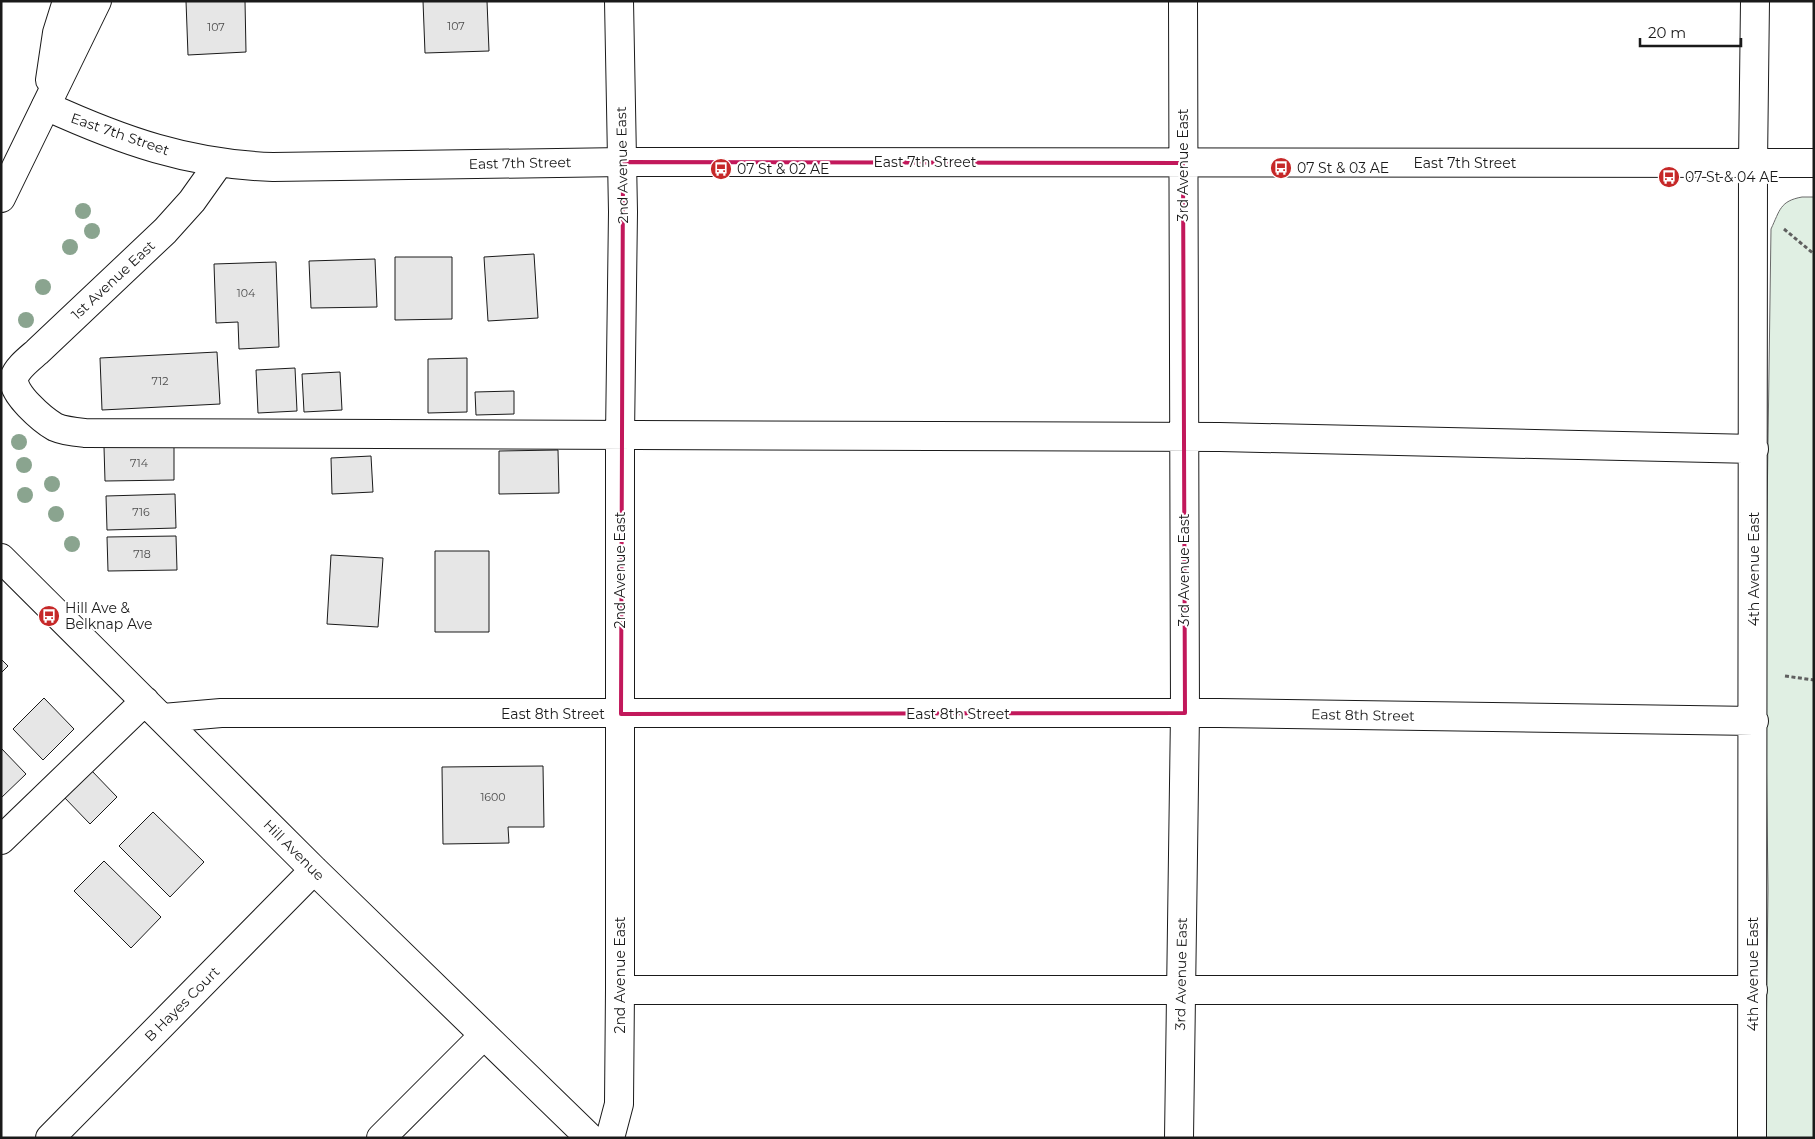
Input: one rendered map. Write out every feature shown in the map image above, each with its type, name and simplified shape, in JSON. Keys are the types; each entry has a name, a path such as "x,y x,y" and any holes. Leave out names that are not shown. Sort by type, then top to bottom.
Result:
{"main road":[{"path":"46,106 57,33 67,1"},
{"path":"1,198 97,1"},
{"name":"2nd Avenue East","path":"610,1138 619,1104 620,990 622,162 619,1"},
{"name":"3rd Avenue East","path":"1179,1138 1185,713 1183,1"},
{"name":"4th Avenue East","path":"1752,1138 1754,721 1753,164 1755,1"},
{"name":"East 7th Street","path":"46,106 133,142 178,154 242,166 292,167 622,162 1814,163"},
{"name":"1st Avenue East","path":"219,163 192,201 165,231 21,368 14,377 14,382 20,396 40,416 56,427 85,433 620,435"},
{"path":"620,435 1184,438 1754,449"},
{"name":"Hill Avenue","path":"1,558 314,870 590,1138"},
{"path":"1,840 154,709"},
{"name":"East 8th Street","path":"154,709 221,713 1185,713 1754,721"},
{"name":"B Hayes Court","path":"50,1138 314,870"},
{"path":"620,990 1753,990"},
{"path":"381,1138 484,1036"}],"highlighted area":[{"path":"623,162 1183,163 1185,713 621,714"}],"green space":[{"path":"1802,197 1814,197 1814,1138 1765,1138 1768,889 1765,654 1771,229 1782,207 1789,201"}],"building":[{"path":"186,1 245,1 246,52 188,55"},
{"path":"423,1 487,1 489,51 425,53"},
{"path":"534,254 538,318 488,321 484,257"},
{"path":"395,257 452,257 452,319 395,320"},
{"path":"375,259 377,307 311,308 309,261"},
{"path":"276,262 279,347 239,349 238,322 216,323 214,264"},
{"path":"217,352 220,404 102,410 100,358"},
{"path":"467,358 467,412 428,413 428,359"},
{"path":"295,368 297,411 258,413 256,370"},
{"path":"340,372 342,410 304,412 302,374"},
{"path":"514,391 514,414 476,415 475,392"},
{"path":"174,445 174,480 105,481 104,447"},
{"path":"558,450 559,493 499,494 499,451"},
{"path":"371,456 373,492 332,494 331,458"},
{"path":"175,494 176,528 107,530 106,496"},
{"path":"176,536 177,570 108,571 107,537"},
{"path":"435,551 489,551 489,632 435,632"},
{"path":"331,555 383,558 378,627 327,624"},
{"path":"1,659 8,666 1,673"},
{"path":"44,698 74,729 43,760 13,729"},
{"path":"1,748 26,774 1,798"},
{"path":"543,766 544,827 508,827 509,843 443,844 442,767"},
{"path":"91,770 117,797 90,824 63,796"},
{"path":"153,812 204,862 170,897 119,846"},
{"path":"104,861 161,917 131,948 74,891"}],"place":[{"name":"07 St & 03 AE","path":"1281,168"},
{"name":"07 St & 02 AE","path":"721,169"},
{"name":"07 St & 04 AE","path":"1669,177"},
{"name":"Hill Ave & Belknap Ave","path":"49,616"}]}
